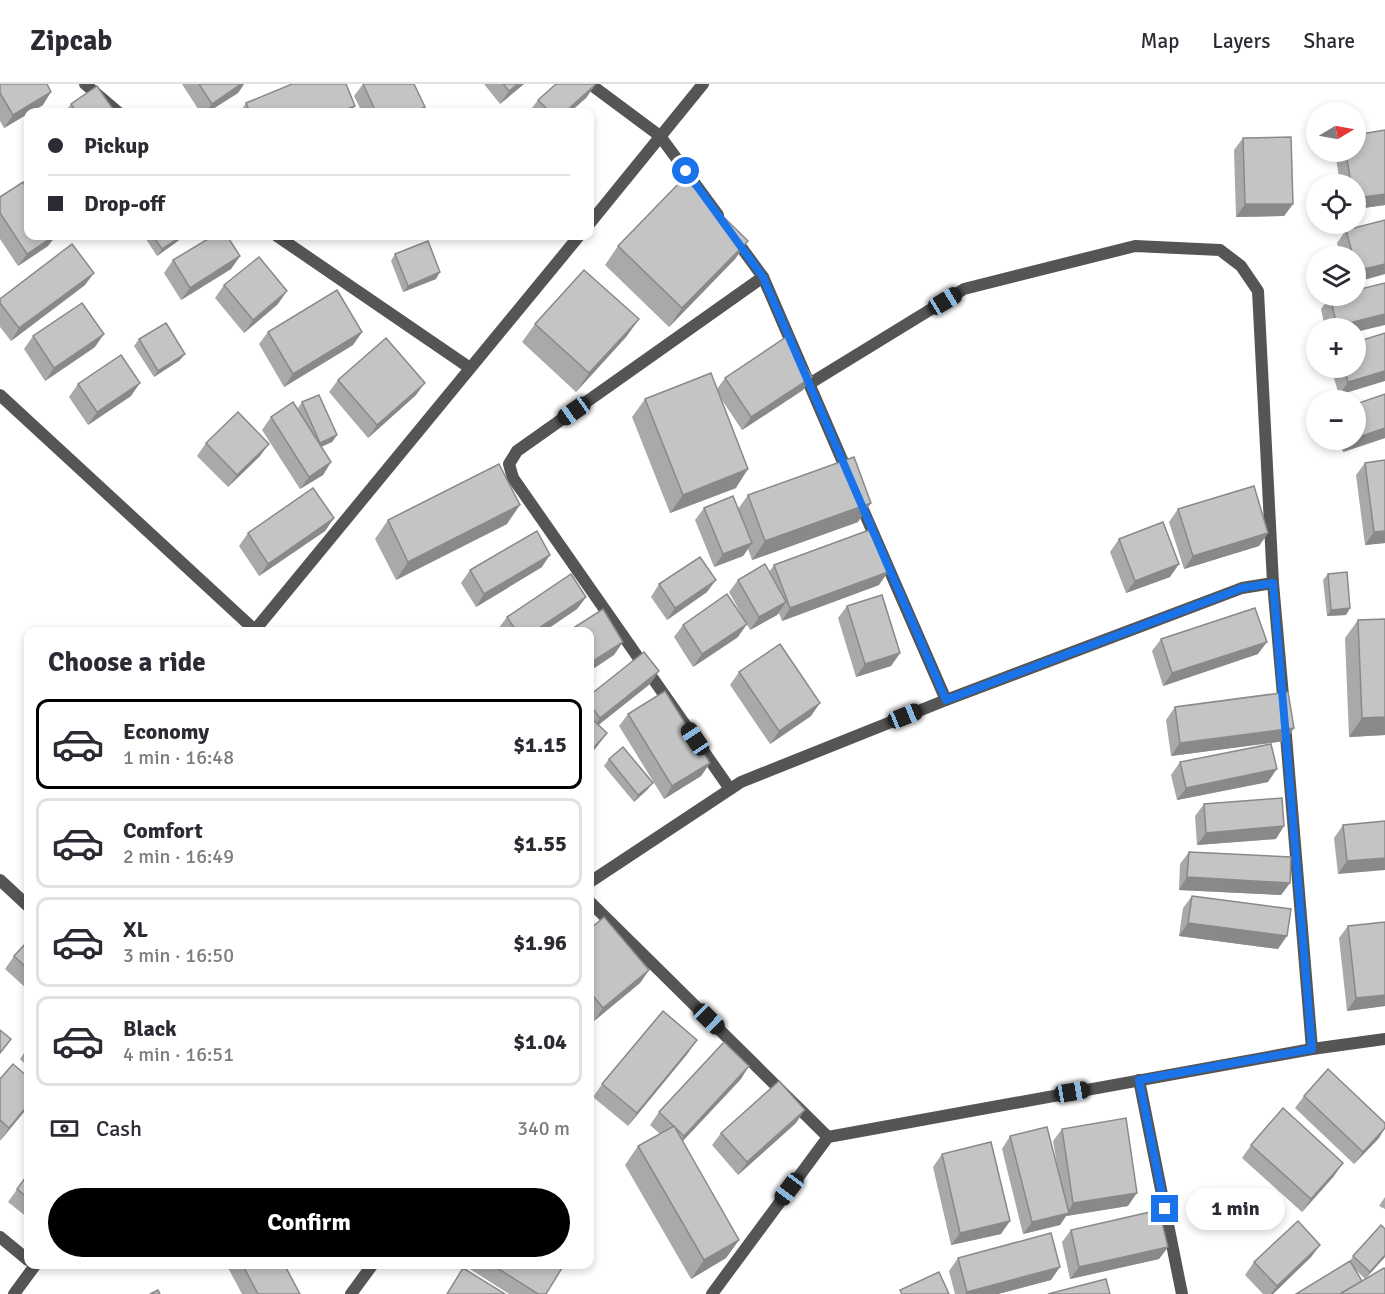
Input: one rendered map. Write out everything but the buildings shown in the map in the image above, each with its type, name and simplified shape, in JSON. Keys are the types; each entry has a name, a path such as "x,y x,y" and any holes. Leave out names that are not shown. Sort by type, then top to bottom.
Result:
{"street":[{"path":"85,84 113,108"},
{"path":"590,84 660,136 763,277 946,700"},
{"path":"594,218 703,84"},
{"path":"283,240 470,368"},
{"path":"259,627 576,240"},
{"path":"809,384 964,289 1135,246 1220,250 1241,266 1258,291 1273,583 1312,1049"},
{"path":"730,789 513,478 509,464 517,451 763,277"},
{"path":"0,395 252,627"},
{"path":"594,879 741,782 946,700 1242,588 1273,583"},
{"path":"0,880 24,902"},
{"path":"594,906 828,1137"},
{"path":"712,1294 828,1137 1312,1049 1385,1039"},
{"path":"1139,1080 1182,1294"},
{"path":"0,1237 24,1257"},
{"path":"14,1294 32,1269"},
{"path":"351,1294 369,1269"}],"route":[{"path":"686,171 763,277 946,700 1242,588 1273,583 1312,1049 1139,1080 1165,1209"}]}
